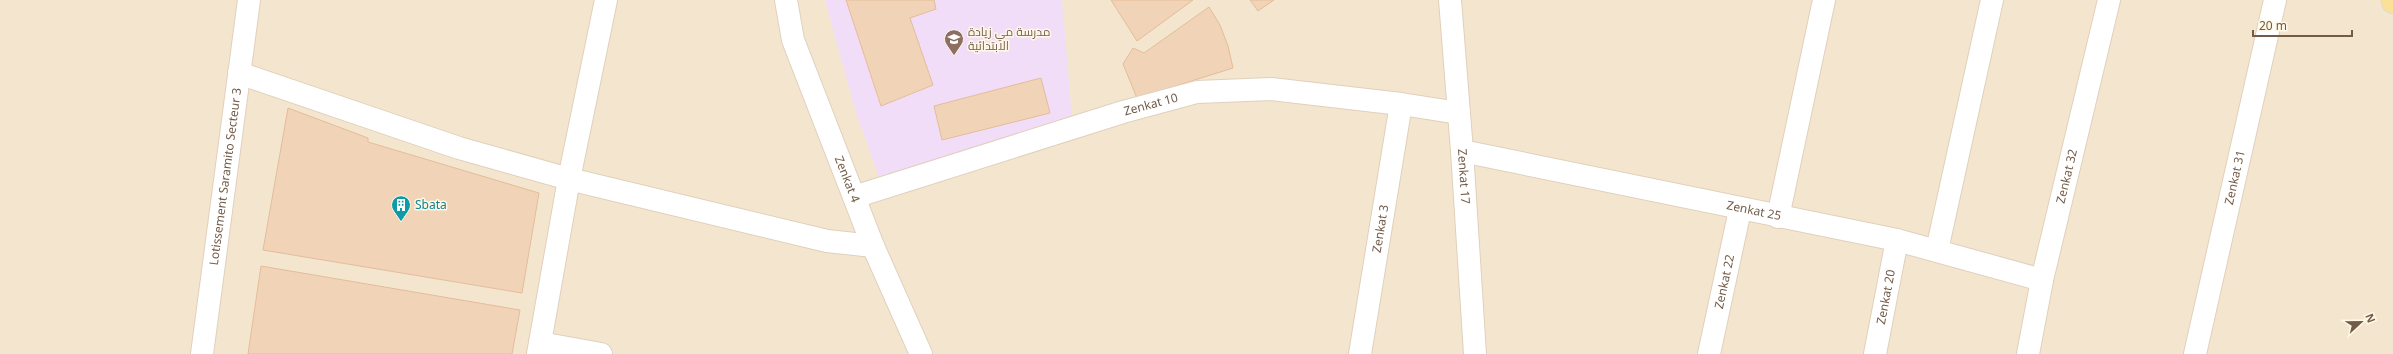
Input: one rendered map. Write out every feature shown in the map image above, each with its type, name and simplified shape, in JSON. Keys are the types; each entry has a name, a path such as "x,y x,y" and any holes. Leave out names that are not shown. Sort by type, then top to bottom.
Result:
{"street":[{"path":"601,354 539,348 570,179 606,0"},
{"name":"Zenkat 4","path":"786,0 793,40 854,197 919,353"},
{"name":"Zenkat 17","path":"1450,0 1462,151 1475,354"},
{"path":"1778,216 1824,0"},
{"path":"1937,250 1992,0"},
{"name":"Zenkat 32","path":"2028,354 2042,280 2109,0"},
{"name":"Zenkat 31","path":"2195,354 2275,0"},
{"name":"Lotissement Saramito Secteur 3","path":"202,354 239,73 244,1"},
{"path":"239,73 459,148 570,179 826,241 874,246"},
{"name":"Zenkat 10","path":"854,197 1123,112 1197,92 1271,89 1401,104 1459,114"},
{"name":"Zenkat 3","path":"1360,354 1401,104"},
{"name":"Zenkat 25","path":"1462,151 1740,210 1778,216 1897,240 2042,280"},
{"name":"Zenkat 22","path":"1709,354 1740,210"},
{"name":"Zenkat 20","path":"1875,354 1897,240"}],"shaded area":[{"path":"0,0 2393,0 2393,354 0,354"},
{"name":"مدرسة مي زيادة الابتدائية","path":"825,0 1062,0 1072,118 879,177 856,113"}],"building":[{"path":"846,0 934,0 936,9 910,18 933,85 881,106"},
{"path":"1111,0 1193,0 1137,41"},
{"path":"1250,0 1274,0 1258,11"},
{"path":"1209,7 1220,25 1228,46 1233,68 1137,98 1123,64 1133,48 1144,53"},
{"path":"1041,78 1050,113 942,140 934,106"},
{"name":"Sbata","path":"288,108 368,138 368,142 539,193 522,293 263,250"},
{"path":"261,266 520,310 512,354 248,354"}],"place":[{"name":"مدرسة مي زيادة الابتدائية","path":"954,56"},
{"name":"Sbata","path":"401,222"}]}
